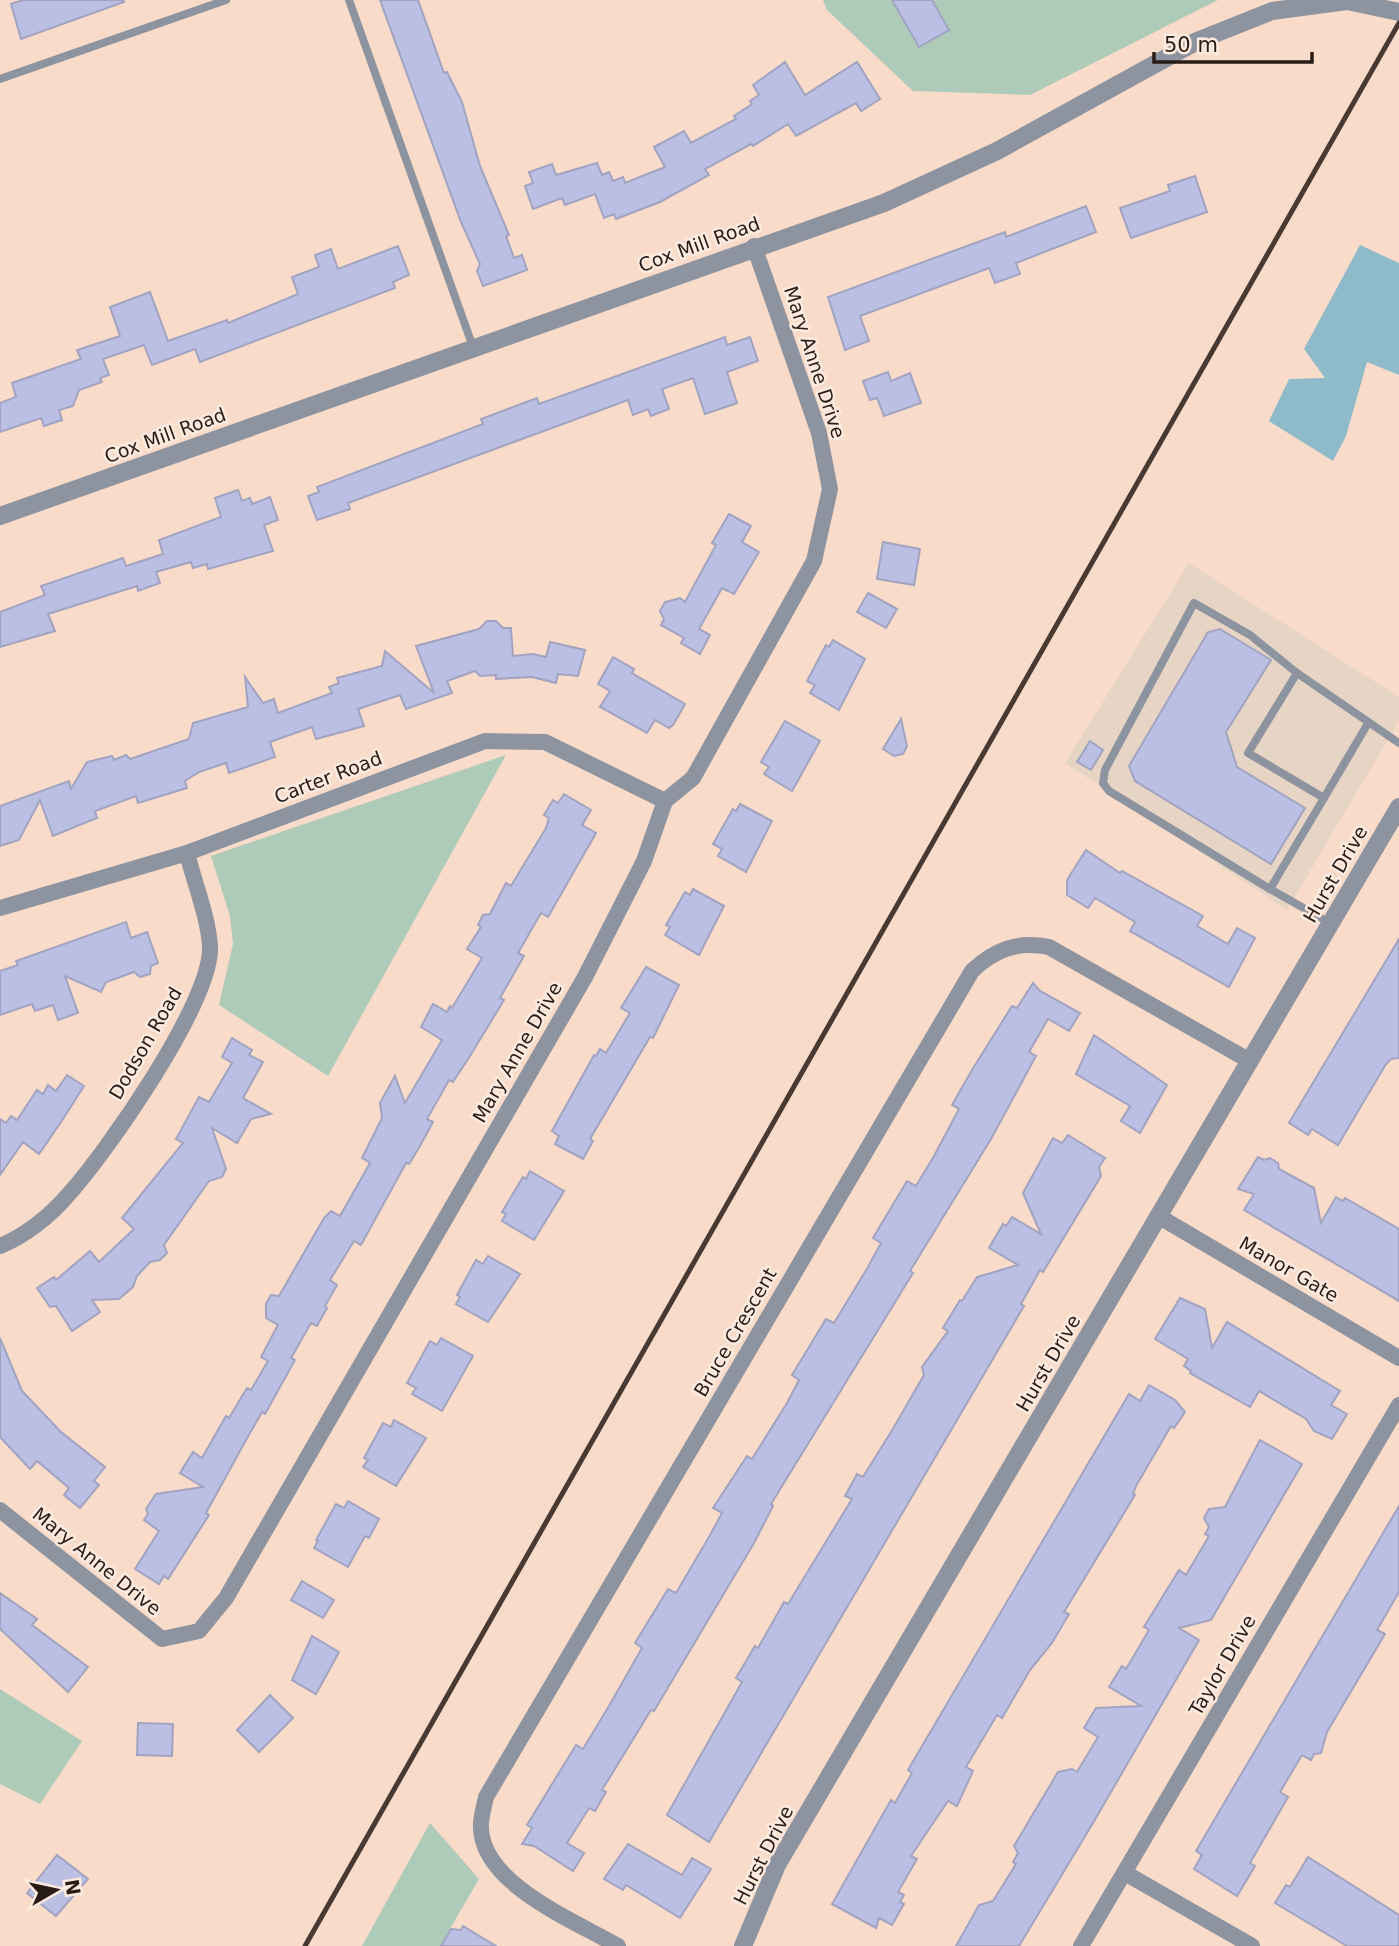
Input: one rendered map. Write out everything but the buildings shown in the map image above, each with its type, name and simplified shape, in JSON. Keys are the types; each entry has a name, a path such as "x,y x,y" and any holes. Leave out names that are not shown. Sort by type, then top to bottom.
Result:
{"street":[{"name":"Cox Mill Road","path":"0,516 884,202 997,151 1197,41 1272,11 1347,1 1399,12"},
{"name":"Mary Anne Drive","path":"0,1510 162,1639 199,1631 226,1598 585,977 645,861 665,801 693,778 814,561 830,489 819,433 754,246"},
{"name":"Carter Road","path":"0,908 187,853 485,741 545,742 665,801"},
{"name":"Hurst Drive","path":"743,1946 777,1865 1399,807"},
{"name":"Dodson Road","path":"0,1246 20,1238 67,1196 145,1093 200,990 210,948 187,853"},
{"name":"Bruce Crescent","path":"618,1946 521,1889 493,1864 481,1830 486,1797 972,971 1007,947 1020,943 1048,947 1250,1061"},
{"name":"Manor Gate","path":"1158,1216 1399,1358"},
{"name":"Taylor Drive","path":"1081,1946 1399,1405"},
{"path":"1125,1873 1252,1946"}],"lane":[{"path":"0,79 226,0"},
{"path":"349,0 473,347"},
{"path":"1331,923 1109,791 1103,783 1105,770 1194,603 1250,635 1367,725 1399,743"},
{"path":"1297,673 1248,753 1324,798"},
{"path":"1270,888 1367,725"}],"shaded area":[{"path":"1189,563 1399,697 1399,721 1287,910 1065,763"}],"green space":[{"path":"823,0 1218,0 1030,95 913,91 827,10"},
{"path":"506,755 328,1076 219,1005 233,944 230,916 211,856"},
{"path":"0,1689 82,1741 40,1804 0,1784"},
{"path":"430,1823 479,1879 440,1946 362,1946"}],"water":[{"path":"1360,245 1399,263 1399,375 1367,362 1346,436 1333,461 1269,421 1289,379 1325,378 1304,349"}],"railway":[{"path":"305,1946 1399,23"}]}
